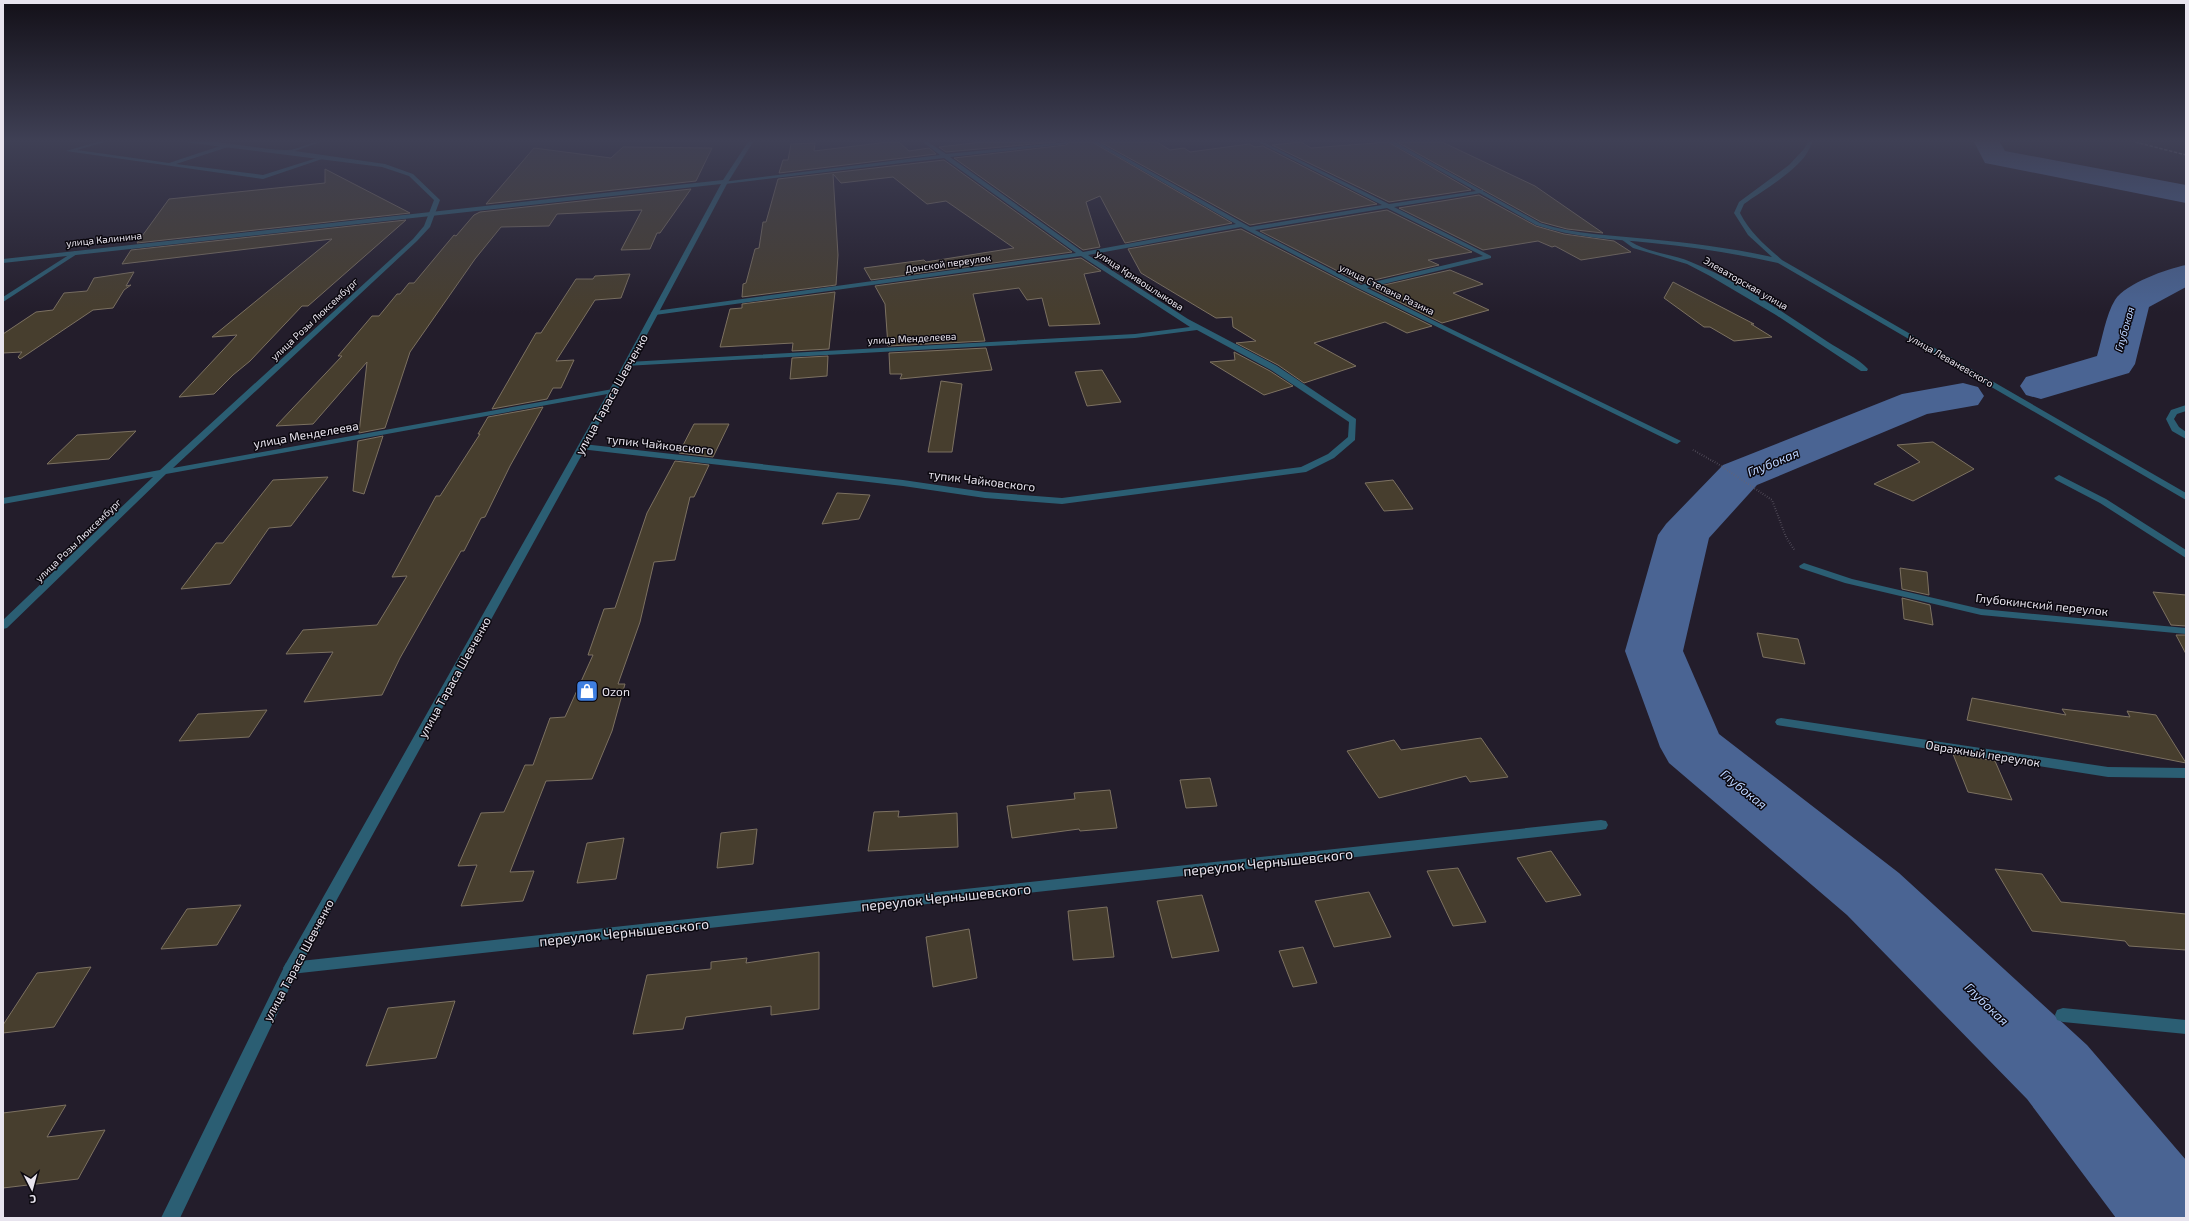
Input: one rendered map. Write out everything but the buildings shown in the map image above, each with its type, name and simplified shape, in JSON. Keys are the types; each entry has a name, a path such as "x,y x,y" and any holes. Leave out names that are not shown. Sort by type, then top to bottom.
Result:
{"street":[{"name":"улица Розы Люксембург","path":"3,626 163,472 414,240 427,226 437,200 436,199"},
{"name":"улица Калинина","path":"3,261 565,199"},
{"name":"улица Тараса Шевченко","path":"170,1218 291,968 614,391 716,199"},
{"name":"улица Кривошлыкова","path":"1006,199 1082,254 1197,328 1274,368 1353,421"},
{"name":"улица Степана Разина","path":"1196,199 1360,287 1677,442"},
{"path":"1360,287 1489,257 1372,199"},
{"name":"Донской переулок","path":"655,313 1082,254 1430,199"},
{"name":"Элеваторская улица","path":"1495,199 1538,224 1552,229 1624,238 1632,245 1687,262 1716,276 1777,312 1864,369"},
{"name":"улица Леваневского","path":"1748,199 1741,204 1737,213 1741,222 1754,238 1780,261 2186,497"},
{"path":"1624,238 1745,253 1780,261"},
{"path":"3,300 75,253"},
{"name":"улица Менделеева","path":"628,364 1135,336 1197,328"},
{"name":"улица Менделеева","path":"3,501 614,391"},
{"path":"2186,408 2174,412 2170,419 2175,429 2186,436"},
{"name":"тупик Чайковского","path":"583,447 904,483 985,495 1062,501 1303,470 1331,456 1352,438 1353,421"},
{"path":"2058,478 2103,501 2186,555"},
{"name":"Глубокинский переулок","path":"1804,566 1849,581 1981,612 2186,631"},
{"name":"Овражный переулок","path":"1781,722 2108,772 2186,773"},
{"name":"переулок Чернышевского","path":"291,968 1601,825"},
{"path":"2063,1015 2186,1027"}],"path":[{"path":"1677,442 1718,464 1772,500 1786,537 1804,566"}],"waterway":[{"name":"Глубокая","path":"2041,386 2115,364 2132,302 2172,279 2186,276"},
{"name":"Глубокая","path":"1963,396 1917,403 1740,475 1684,535 1654,651 1692,747 1873,894 2057,1072 2174,1218"}],"place":[{"name":"Ozon","path":"587,691"}]}
